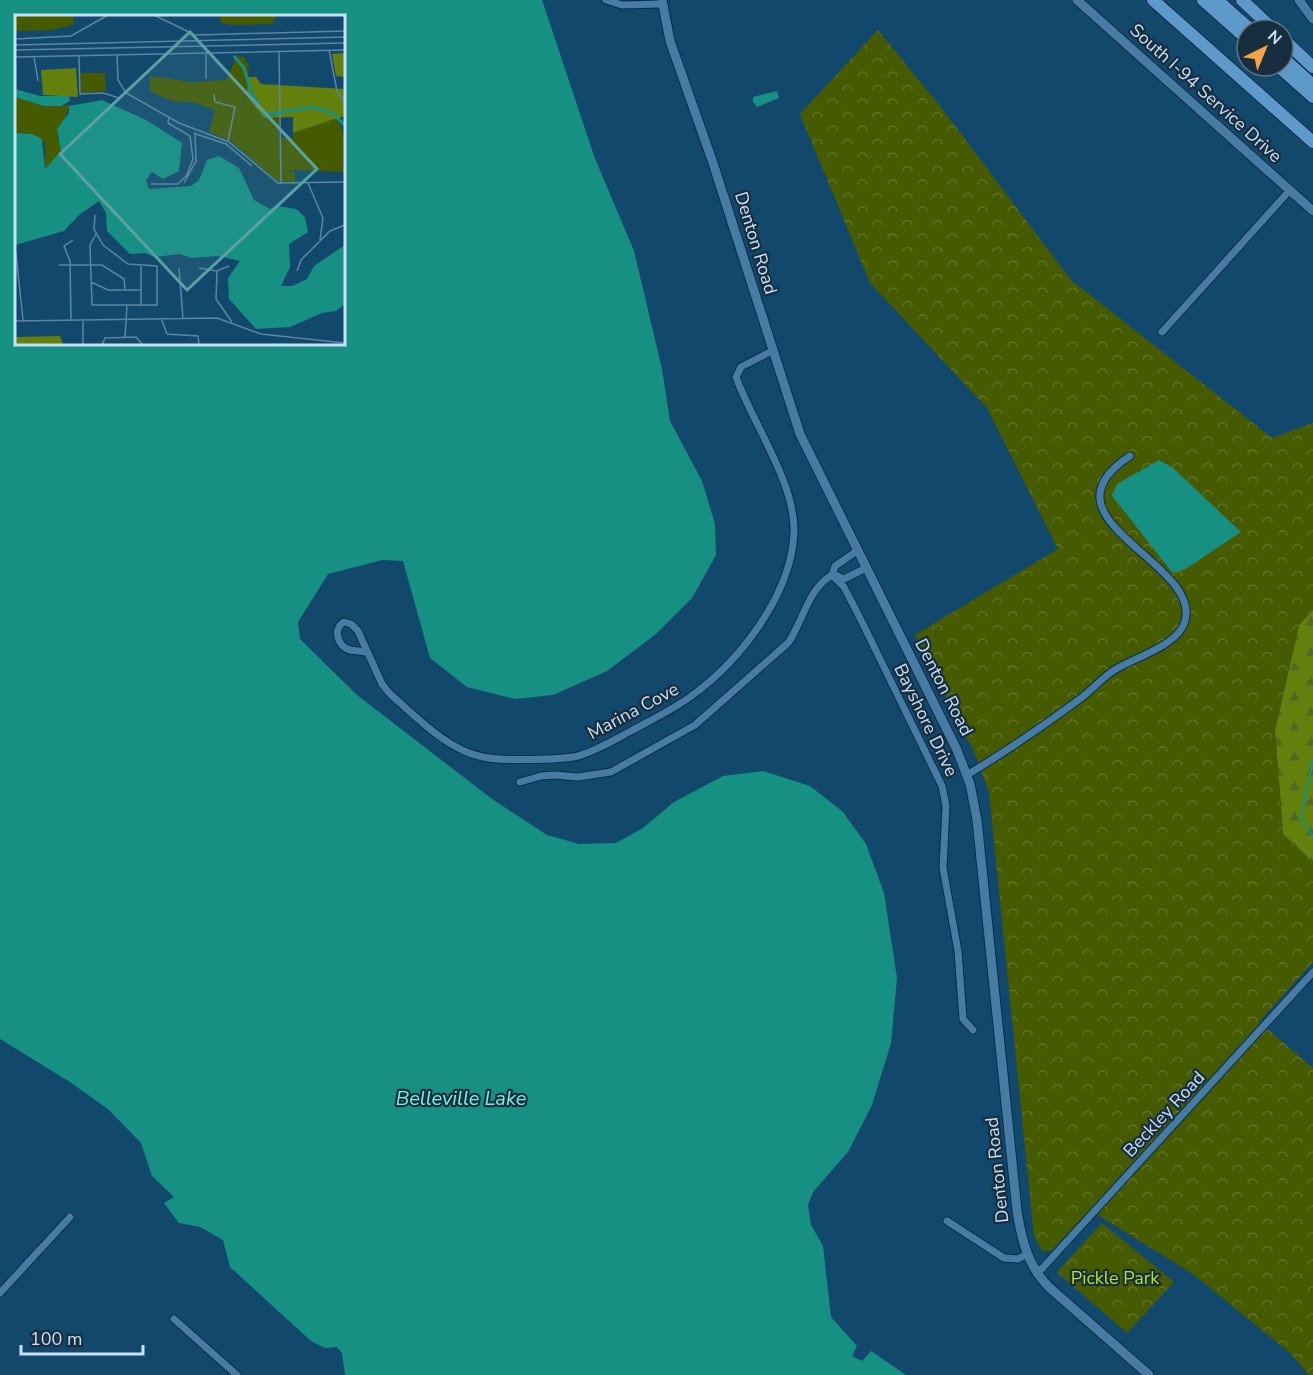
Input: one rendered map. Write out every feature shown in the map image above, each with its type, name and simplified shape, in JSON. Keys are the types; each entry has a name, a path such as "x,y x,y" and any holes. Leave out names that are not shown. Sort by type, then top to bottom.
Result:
{"highway":[{"path":"1153,0 1313,142"},
{"path":"1203,0 1235,28"},
{"path":"1217,0 1237,18"},
{"path":"1242,0 1261,18"},
{"path":"1295,50 1313,67"},
{"path":"1295,69 1313,85"},
{"path":"1292,78 1313,97"}],"street":[{"path":"606,0 622,5 662,2"},
{"name":"South I-94 Service Drive","path":"1077,0 1313,210"},
{"path":"1299,0 1313,19"},
{"name":"Denton Road","path":"662,2 670,41 713,163 800,434 952,739 967,775 977,820 1017,1211 1027,1254 1037,1274 1050,1288 1149,1375"},
{"path":"1162,332 1290,190"},
{"name":"Marina Cove","path":"366,652 348,650 341,644 337,629 339,625 344,622 351,624 358,631 382,684 390,694 449,743 466,752 486,758 576,757 611,742 675,708 692,696 725,667 753,633 781,586 791,556 794,530 790,499 736,377 741,367 772,351"},
{"path":"967,775 1077,701 1115,669 1168,642 1183,627 1186,619 1183,597 1112,522 1100,499 1099,489 1105,477 1130,456"},
{"path":"520,782 541,776 578,777 611,772 695,725 788,643 798,628 814,591 832,574 835,566 857,551"},
{"path":"832,574 844,579 866,568"},
{"name":"Bayshore Drive","path":"832,574 844,587 942,786 946,806 943,868 958,951 963,1019 973,1030"},
{"name":"Beckley Road","path":"1037,1274 1313,972"},
{"path":"0,1293 70,1217"},
{"path":"947,1221 1004,1258 1018,1259 1027,1254"},
{"path":"174,1319 237,1375"}],"green space":[{"path":"878,30 940,106 1071,280 1272,438 1313,423 1313,610 1299,625 1275,730 1283,834 1313,862 1313,962 1259,1022 1313,1068 1313,1375 1309,1375 1290,1353 1193,1274 1090,1210 1051,1251 1042,1251 1034,1236 989,792 975,754 915,635 1058,549 987,408 870,283 800,114"},
{"path":"1313,610 1313,862 1283,834 1275,730 1299,625"},
{"name":"Pickle Park","path":"1102,1223 1174,1282 1127,1333 1057,1272"},
{"path":"1105,1249 1115,1258 1096,1280 1086,1271"},
{"path":"1118,1261 1128,1270 1109,1291 1099,1282"}],"water":[{"name":"Belleville Lake","path":"0,0 542,0 594,156 634,251 662,369 670,421 702,481 715,524 716,555 692,598 656,634 607,671 553,695 515,699 467,687 430,658 403,561 382,560 328,574 298,622 300,639 357,695 492,799 547,835 579,844 616,843 643,828 674,802 723,776 763,771 810,786 843,812 866,844 884,893 897,978 891,1043 872,1105 848,1152 813,1192 808,1205 811,1225 823,1246 831,1317 857,1346 852,1356 862,1361 871,1351 906,1375 345,1375 342,1353 337,1347 325,1348 311,1341 230,1267 223,1240 200,1227 179,1223 164,1203 174,1197 152,1176 141,1143 109,1110 70,1082 0,1039"},
{"path":"777,91 779,98 757,107 753,102 753,97"},
{"path":"1159,460 1172,467 1241,532 1184,570 1172,572 1112,496 1117,484"}],"waterway":[{"path":"1313,759 1301,818 1313,837"}]}
